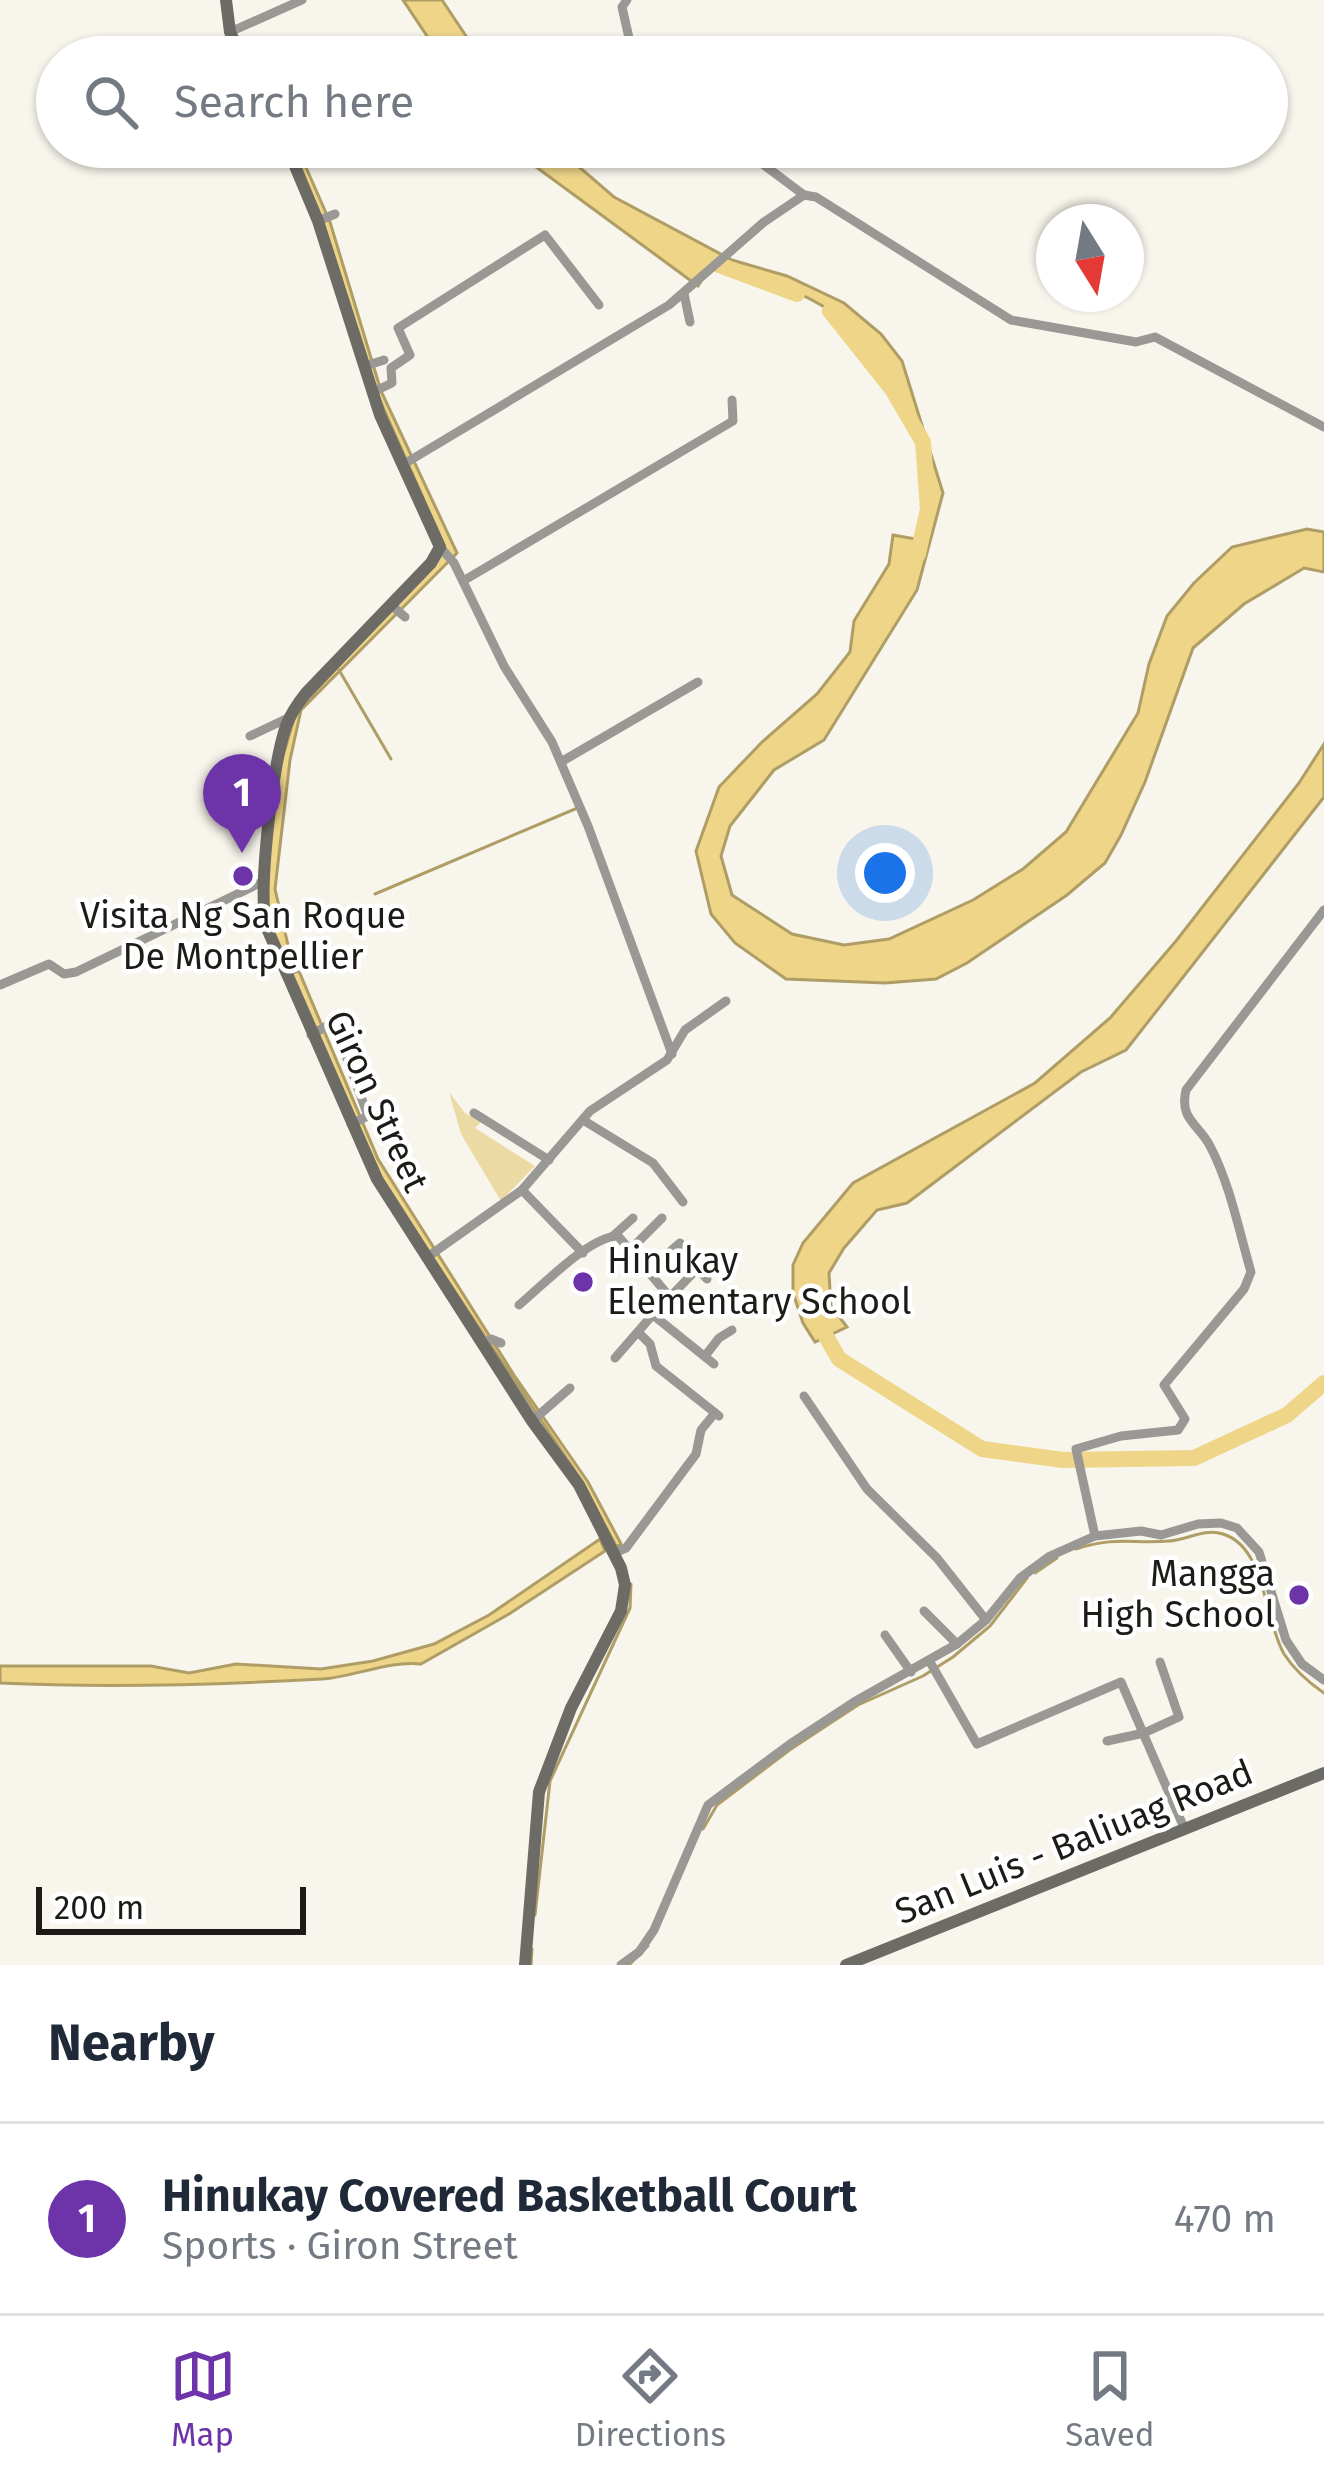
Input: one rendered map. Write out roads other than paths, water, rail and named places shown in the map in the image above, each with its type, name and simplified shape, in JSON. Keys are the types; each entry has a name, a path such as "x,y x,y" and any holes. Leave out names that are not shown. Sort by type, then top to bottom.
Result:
{"street":[{"path":"226,0 237,36"},
{"path":"235,31 302,0"},
{"path":"627,0 622,7 629,36"},
{"path":"303,168 359,327 376,390 447,555 561,763 672,1054"},
{"path":"768,168 804,195 816,197 1011,320 1136,342 1155,338 1324,427"},
{"path":"310,196 324,191"},
{"path":"408,462 689,290 774,213 804,195"},
{"path":"320,220 335,214"},
{"path":"376,390 392,383 391,368 410,355 398,328 545,235 599,305"},
{"path":"689,290 690,322"},
{"path":"366,366 384,360"},
{"path":"463,581 733,421 732,400"},
{"name":"Giron Street","path":"447,555 439,554 397,610 316,681 290,717 272,861 262,882 264,912 320,1030 376,1178 538,1417 617,1547 630,1579 621,1611 571,1708 539,1792 525,1965"},
{"path":"561,763 698,682"},
{"path":"250,736 290,717"},
{"path":"0,985 49,964 64,974 81,970 262,882"},
{"path":"1095,1536 1076,1449 1121,1436 1178,1430 1185,1419 1164,1385 1244,1289 1251,1272 1209,1142 1190,1124 1183,1103 1186,1090 1324,910"},
{"path":"264,912 282,912"},
{"path":"430,1255 522,1190 590,1111 672,1054 674,1043 686,1030 726,1001"},
{"path":"345,1053 368,1116 356,1121"},
{"path":"474,1114 549,1160"},
{"path":"584,1120 653,1163 683,1202"},
{"path":"522,1190 583,1253"},
{"path":"519,1305 633,1218"},
{"path":"630,1250 662,1218"},
{"path":"613,1236 618,1236 669,1296 616,1358"},
{"path":"648,1271 678,1245 707,1279"},
{"path":"671,1296 698,1269"},
{"path":"653,1315 709,1360 719,1338 732,1330"},
{"path":"617,1547 697,1454 701,1430 717,1415 656,1366 650,1344 638,1332"},
{"path":"538,1417 570,1388"},
{"path":"804,1396 867,1489 937,1558 986,1620"},
{"path":"622,1965 639,1952 654,1930 708,1805 854,1702 911,1672 934,1670 986,1620 1020,1578 1050,1556 1095,1536 1161,1535 1198,1524 1237,1528 1258,1552 1286,1640 1302,1664 1324,1680"},
{"path":"923,1611 957,1644"},
{"path":"885,1635 911,1672"},
{"path":"1108,1741 1179,1718 1160,1662"},
{"path":"934,1670 977,1744 1121,1682 1185,1830"},
{"name":"San Luis - Baliuag Road","path":"846,1965 1324,1773"}],"waterway":[{"path":"703,259 797,294"},
{"path":"830,311 892,389 923,442 928,509 918,554"},
{"path":"339,670 391,759"},
{"path":"375,894 575,809"},
{"path":"816,1319 839,1359 982,1449 1063,1460 1194,1458 1287,1415 1324,1383"},
{"path":"1076,1549 1113,1542 1176,1540 1209,1532 1237,1541 1256,1569 1284,1654 1324,1693"},
{"path":"1035,1573 1057,1558"},
{"path":"703,1829 717,1805 791,1749 858,1705 953,1657 990,1626 1027,1578"},
{"path":"535,1915 550,1781 630,1608 631,1584"},
{"path":"629,1965 648,1946"},
{"path":"531,1965 532,1949"}],"place":[{"name":"Hinukay Covered Basketball Court","path":"242,853"},
{"name":"Visita Ng San Roque De Montpellier","path":"243,876"},
{"name":"Hinukay Elementary School","path":"583,1282"},
{"name":"Mangga High School","path":"1299,1595"}]}
